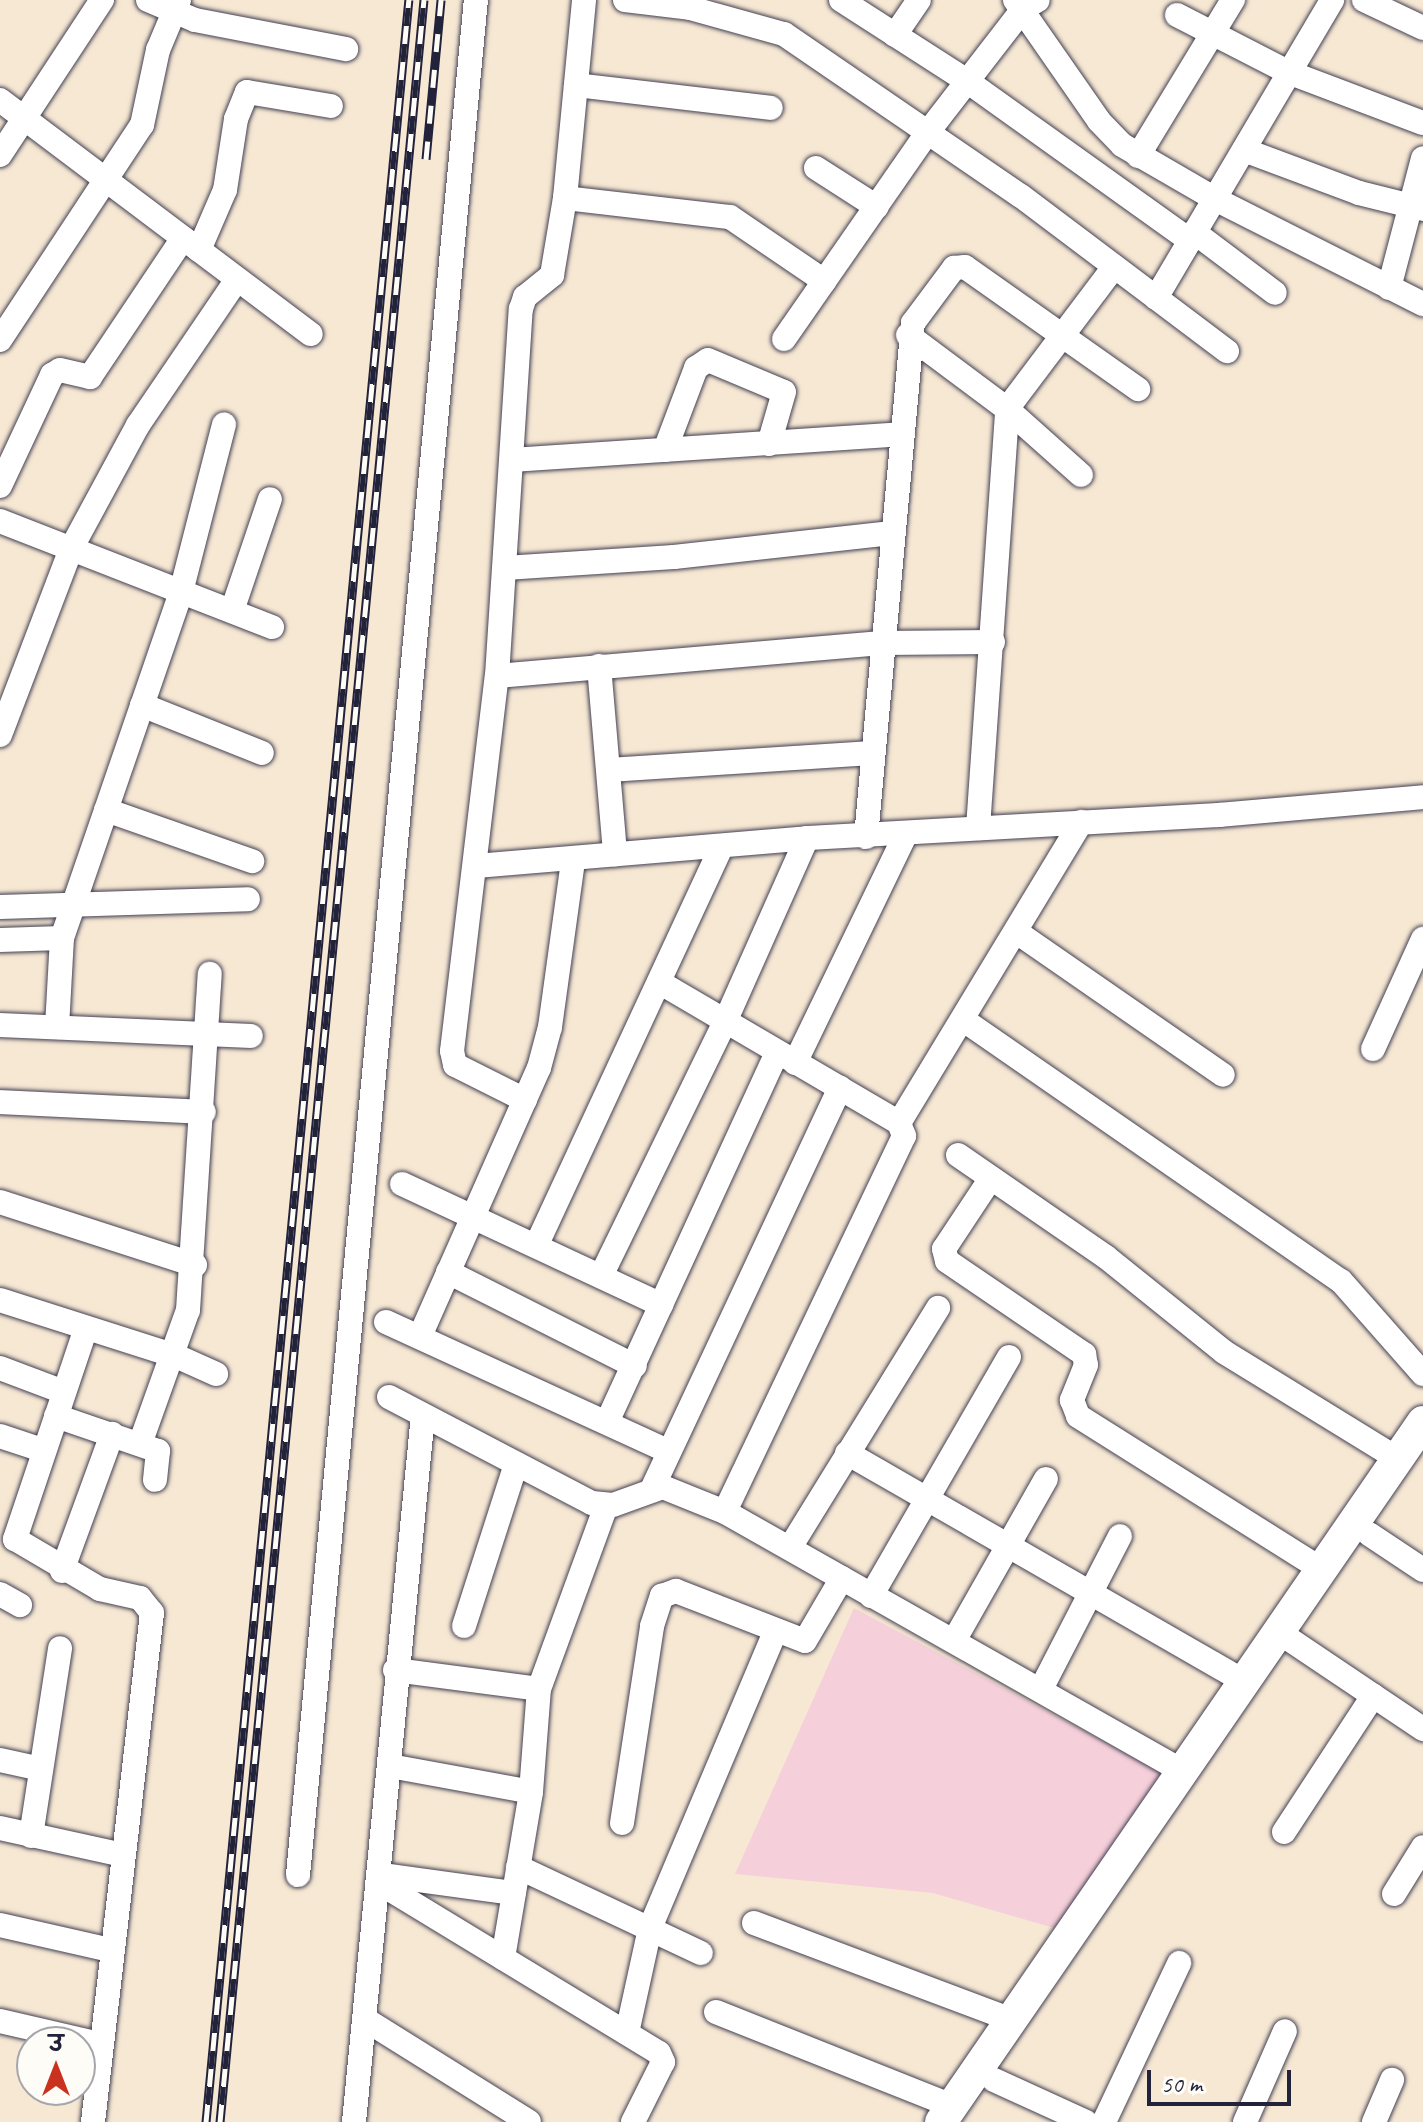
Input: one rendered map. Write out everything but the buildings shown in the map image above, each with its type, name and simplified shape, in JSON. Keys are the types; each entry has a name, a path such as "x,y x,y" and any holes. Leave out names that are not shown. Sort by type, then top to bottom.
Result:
{"main road":[{"path":"953,2117 1012,2020 1244,1681 1285,1637 1369,1534 1410,1459 1423,1422"},
{"path":"953,2117 994,2080 1285,1637 1319,1568 1410,1459"}],"street":[{"path":"0,155 102,0"},
{"path":"148,0 346,49"},
{"path":"298,1875 476,0"},
{"path":"525,1100 453,1060 497,676 521,309 525,297 550,278 565,198 584,0"},
{"path":"625,0 690,8 774,29 928,132 1227,351"},
{"path":"841,0 967,81 1275,293"},
{"path":"895,35 919,0"},
{"path":"1138,156 1233,0"},
{"path":"1156,298 1332,0"},
{"path":"1364,0 1423,28"},
{"path":"784,339 928,132 1025,3 1099,121 1138,156 1215,199 1423,304"},
{"path":"0,340 142,125 158,50 176,6"},
{"path":"1177,15 1288,72 1423,123"},
{"path":"576,85 771,108"},
{"path":"0,486 52,375 60,370 90,377 191,244 225,190 239,106 247,92 331,106"},
{"path":"0,100 236,281 311,334"},
{"path":"1244,150 1415,208"},
{"path":"1389,288 1415,208 1423,158"},
{"path":"816,168 877,207"},
{"path":"565,198 730,217 824,281"},
{"path":"866,837 908,335 959,266 1138,389"},
{"path":"978,828 1007,409 1114,267"},
{"path":"0,735 71,549 138,425 236,281"},
{"path":"908,335 1007,409 1081,475"},
{"path":"665,450 696,368 708,360 784,392 769,444"},
{"path":"57,1027 62,938 181,592 224,424"},
{"path":"512,460 900,434"},
{"path":"232,611 270,499"},
{"path":"0,521 272,627"},
{"path":"505,568 674,557 892,533"},
{"path":"497,676 882,643 993,642"},
{"path":"599,666 615,854"},
{"path":"142,705 262,753"},
{"path":"609,770 871,753"},
{"path":"476,866 573,861 615,854 721,848 807,838 866,837 1423,797"},
{"path":"106,810 252,861"},
{"path":"899,1123 965,1021 1081,822"},
{"path":"608,1420 661,1305 786,1057 906,833"},
{"path":"602,1274 725,1022 807,838"},
{"path":"537,1244 721,848"},
{"path":"421,1334 525,1100 550,1027 573,861"},
{"path":"0,907 248,899"},
{"path":"1018,933 1223,1075"},
{"path":"0,940 62,938"},
{"path":"1373,1049 1423,939"},
{"path":"140,1444 176,1356 195,1265 210,974"},
{"path":"659,982 899,1123 904,1141 725,1512"},
{"path":"965,1021 1341,1281 1423,1374"},
{"path":"0,1025 251,1036"},
{"path":"653,1487 840,1088"},
{"path":"0,1102 204,1112"},
{"path":"958,1155 1106,1257 1224,1352 1410,1459"},
{"path":"991,1178 944,1249 947,1261 1084,1354 1086,1365 1072,1400 1078,1416 1319,1568"},
{"path":"402,1184 476,1215 661,1305"},
{"path":"0,1202 195,1265"},
{"path":"448,1272 635,1366"},
{"path":"0,1300 176,1356 216,1374"},
{"path":"791,1546 938,1308"},
{"path":"386,1322 421,1334 668,1451"},
{"path":"86,1328 56,1416 8,1528 17,1544 62,1571 100,1589 140,1598 151,1608 93,2122"},
{"path":"871,1596 931,1498 1009,1357"},
{"path":"0,1368 64,1392"},
{"path":"389,1397 516,1464 606,1506 653,1487 725,1512 791,1546 871,1596 955,1639 1184,1772"},
{"path":"354,2122 381,1879 395,1670 423,1415"},
{"path":"56,1416 160,1453 155,1480"},
{"path":"62,1571 112,1434"},
{"path":"0,1436 42,1450"},
{"path":"847,1453 1012,1544 1244,1681"},
{"path":"464,1626 516,1464"},
{"path":"955,1639 1012,1544 1046,1479"},
{"path":"503,1958 531,1792 539,1689 606,1506"},
{"path":"1369,1534 1423,1570"},
{"path":"1041,1689 1120,1536"},
{"path":"622,1823 652,1626 662,1596 676,1591 798,1642 809,1639 842,1578"},
{"path":"627,2033 650,1928 775,1632"},
{"path":"1285,1637 1423,1729"},
{"path":"31,1836 60,1648"},
{"path":"395,1670 539,1689"},
{"path":"1284,1832 1373,1696"},
{"path":"0,1760 41,1769"},
{"path":"390,1766 531,1792"},
{"path":"0,1828 123,1855"},
{"path":"1394,1894 1423,1847"},
{"path":"518,1867 701,1953"},
{"path":"381,1879 514,1893"},
{"path":"381,1879 627,2033 663,2059 633,2122"},
{"path":"754,1923 1012,2020"},
{"path":"0,1925 110,1950"},
{"path":"1104,2122 1179,1963"},
{"path":"716,2012 953,2117"},
{"path":"366,2020 529,2122"},
{"path":"0,2021 100,2044"},
{"path":"1245,2122 1285,2031"},
{"path":"994,2080 1086,2122"},
{"path":"1374,2122 1392,2080"}],"shaded area":[{"path":"854,1608 1168,1776 1058,1929 933,1893 735,1874"}],"railway":[{"path":"206,2122 409,0"},
{"path":"220,2122 424,0"},
{"path":"426,159 441,0"}]}
